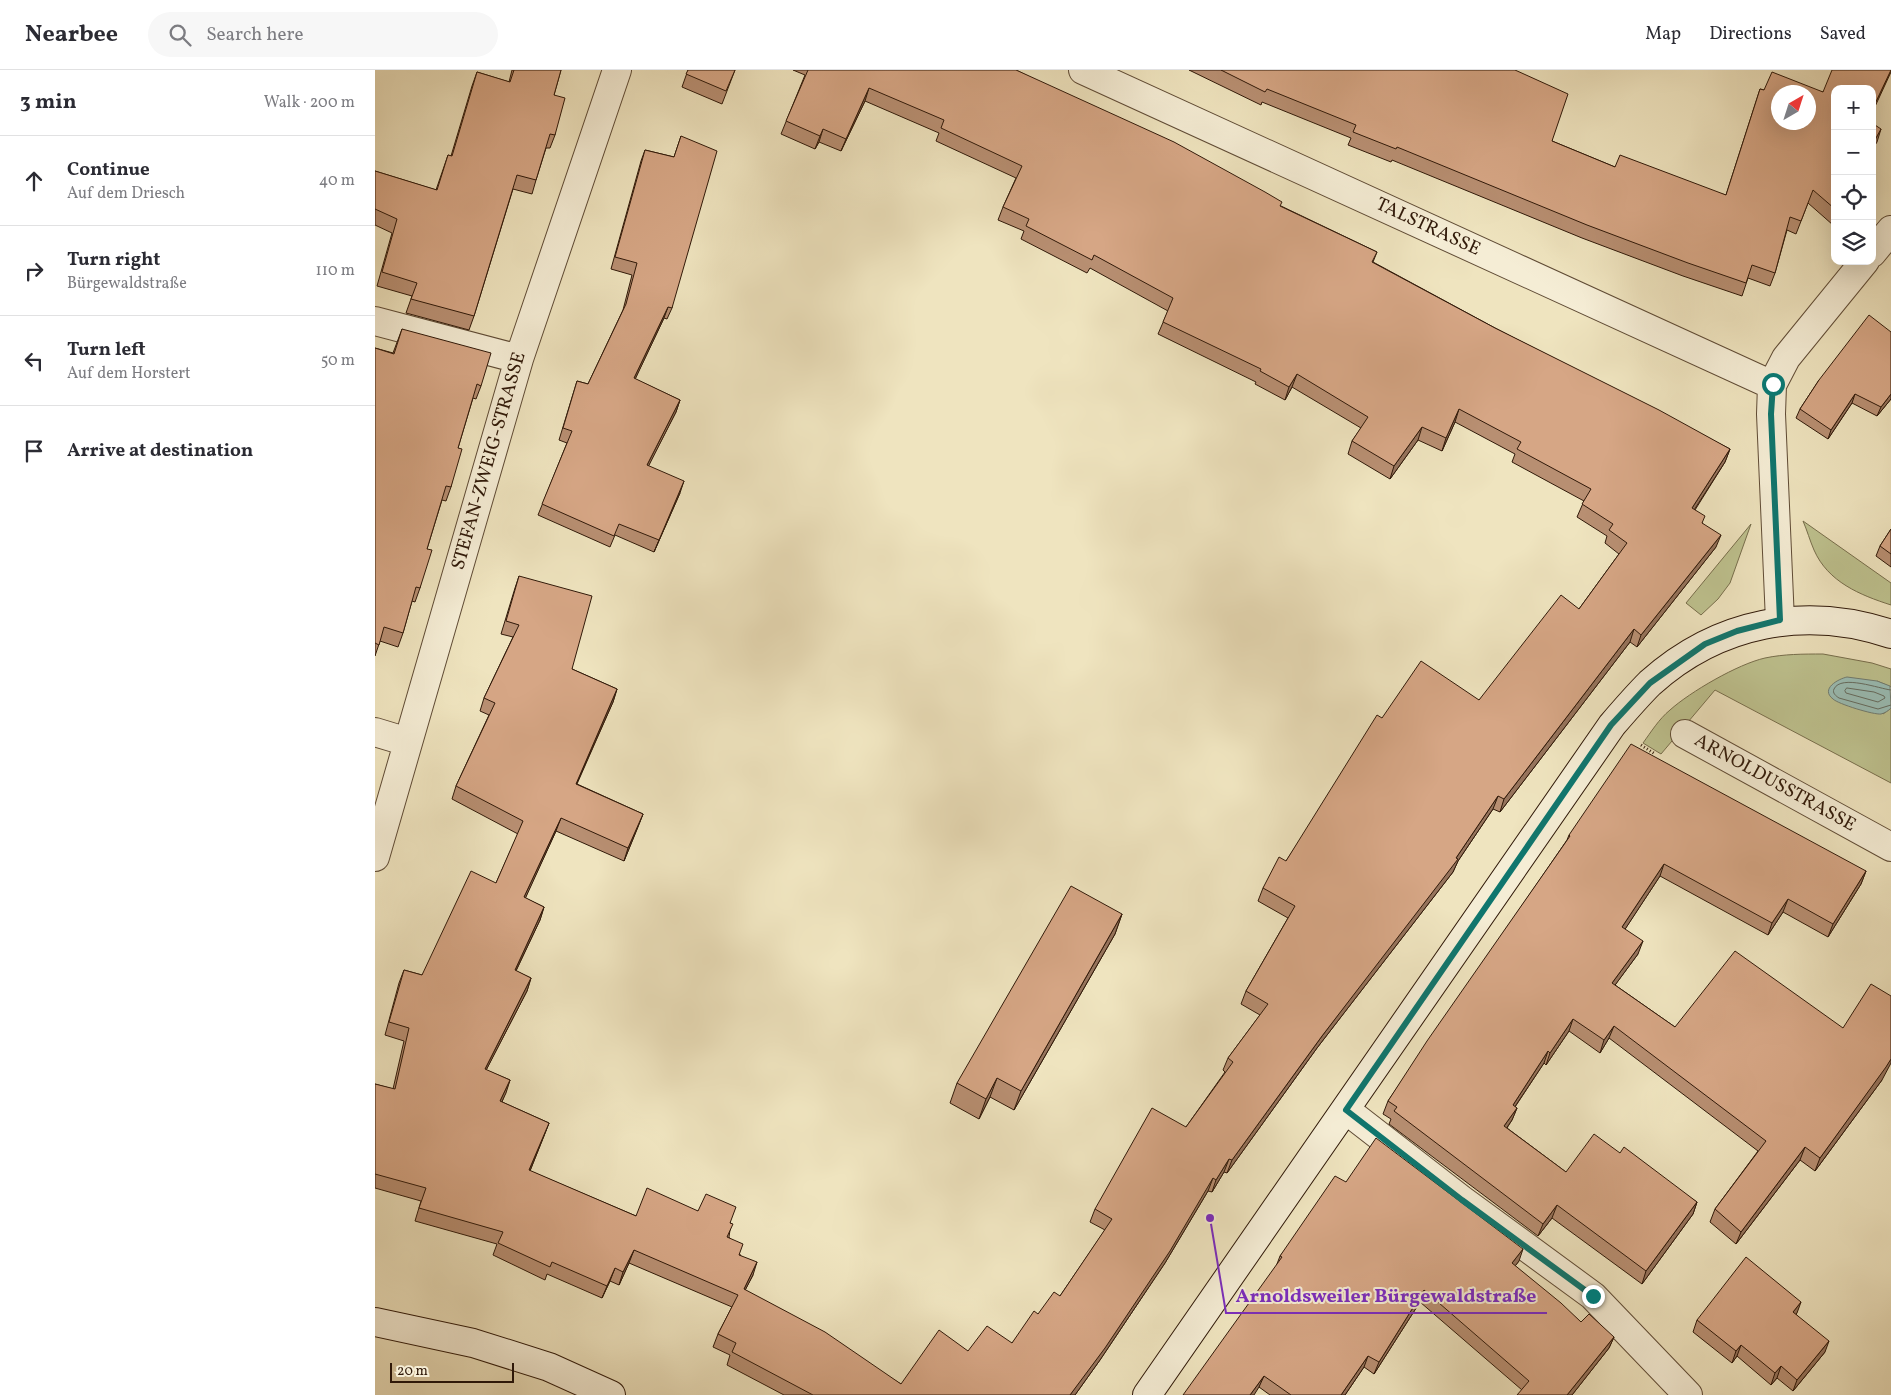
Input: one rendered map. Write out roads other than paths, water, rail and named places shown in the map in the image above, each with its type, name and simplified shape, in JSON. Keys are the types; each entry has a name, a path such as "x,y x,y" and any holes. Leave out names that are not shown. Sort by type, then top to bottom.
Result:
{"street":[{"name":"STEFAN-ZWEIG-STRASSE","path":"375,857 519,358 617,70"},
{"name":"TALSTRASSE","path":"1083,70 1773,384"},
{"path":"1876,248 1891,230"},
{"path":"1780,620 1771,414 1773,384 1786,358 1862,265"},
{"path":"375,321 519,358"},
{"path":"1147,1395 1611,725 1650,683 1705,644 1737,631 1780,620 1821,620 1869,626 1891,634"},
{"path":"375,732 408,742"},
{"name":"ARNOLDUSSTRASSE","path":"1685,734 1891,847"},
{"path":"1346,1110 1462,1200 1593,1296 1688,1395"},
{"path":"375,1322 473,1342 549,1367 611,1395"}],"water":[{"path":"1847,677 1877,681 1890,686 1891,708 1884,713 1877,714 1833,699 1829,695 1829,688 1835,682"}],"place":[{"name":"Arnoldsweiler Bürgewaldstraße","path":"1210,1218"}]}
